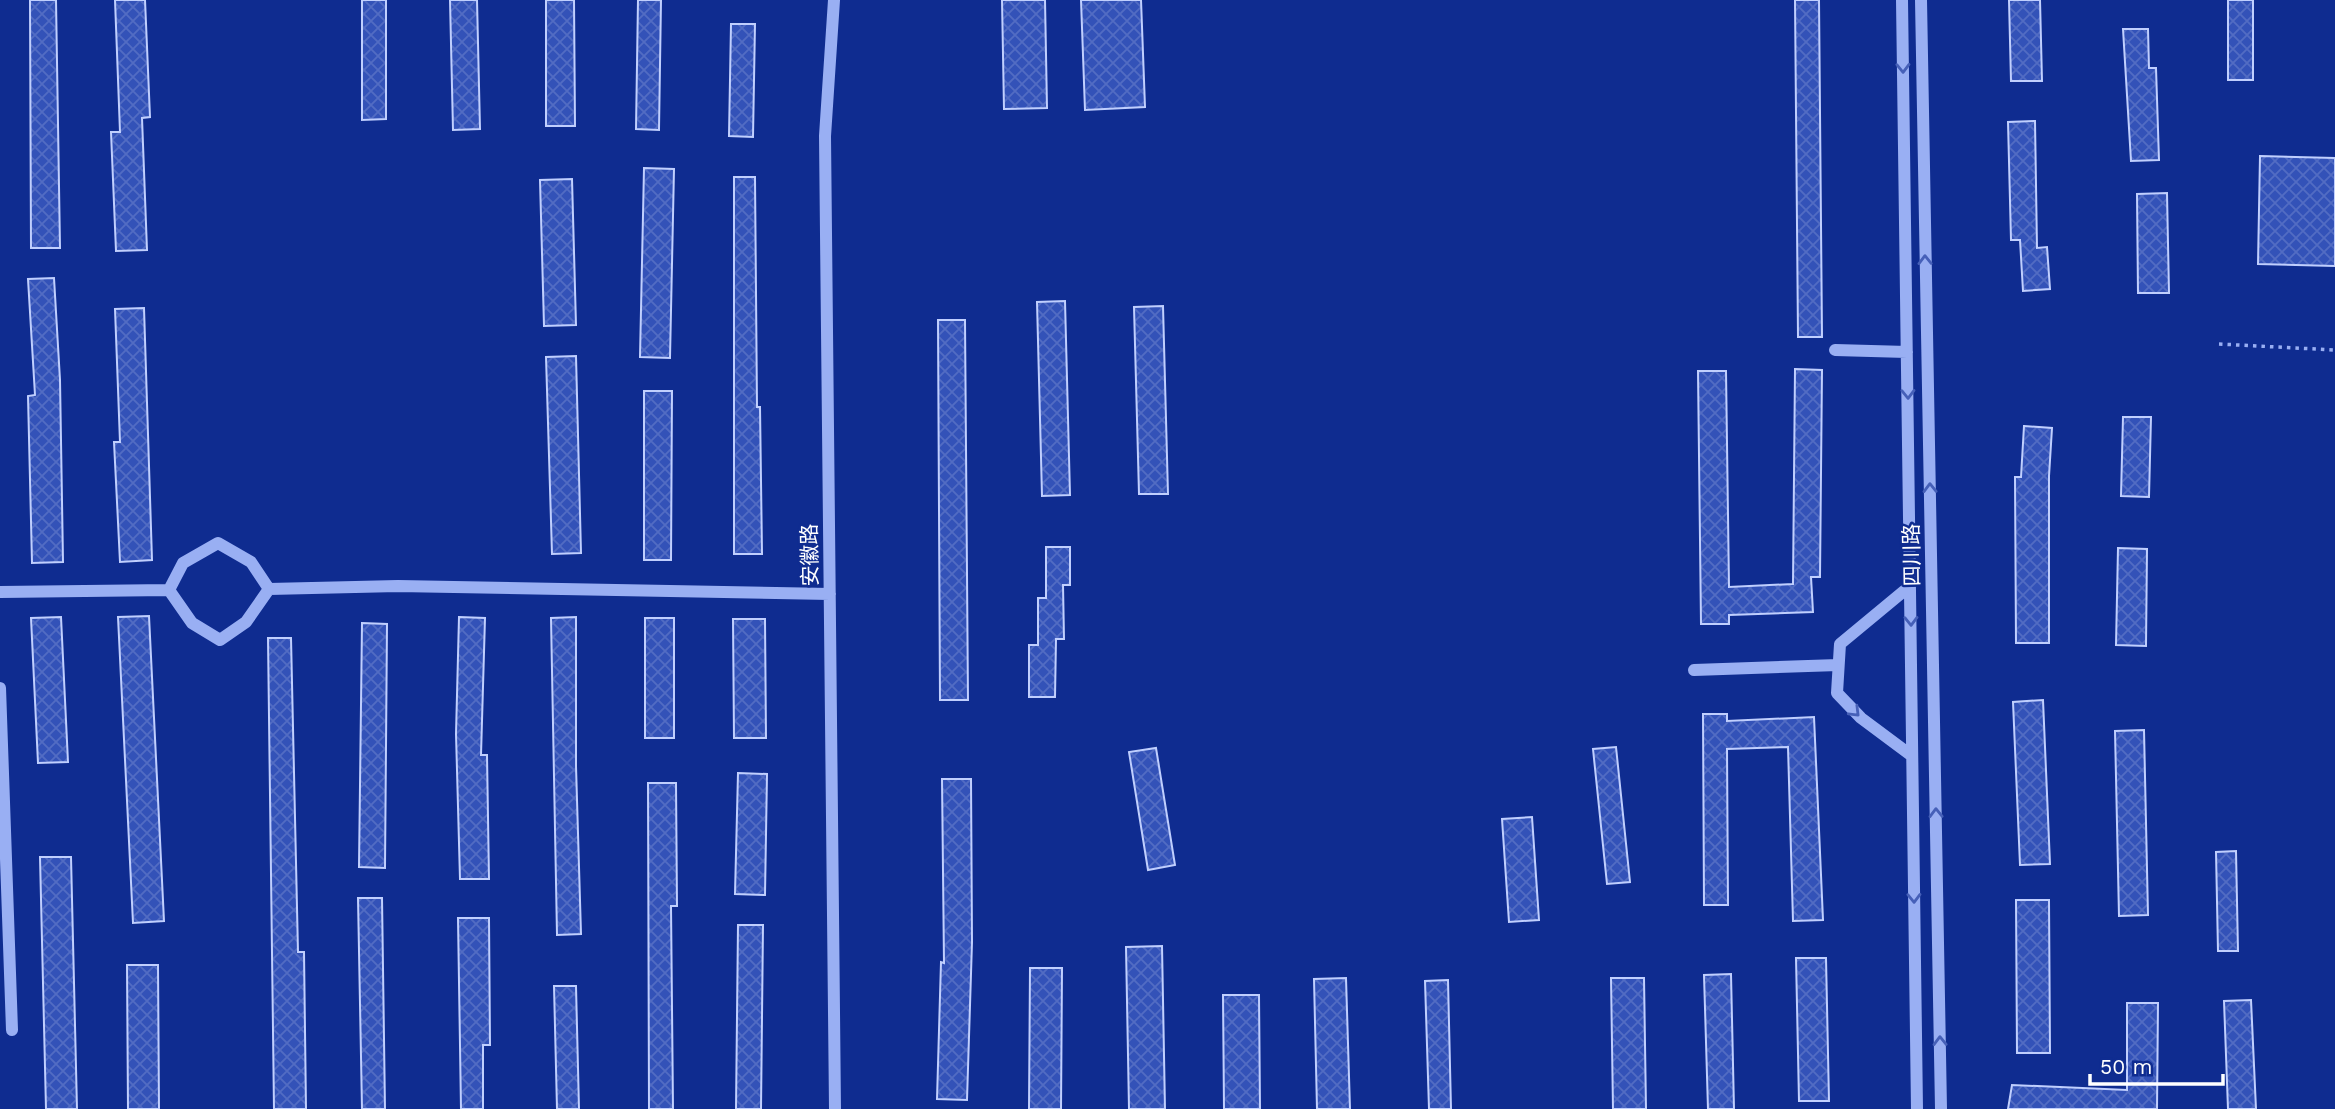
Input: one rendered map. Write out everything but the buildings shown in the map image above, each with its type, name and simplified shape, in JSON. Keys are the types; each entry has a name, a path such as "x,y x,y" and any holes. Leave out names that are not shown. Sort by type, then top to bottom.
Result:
{"street":[{"name":"安徽路","path":"834,0 825,136 835,1109"},
{"name":"四川路","path":"1902,0 1917,1109"},
{"name":"四川路","path":"1921,0 1941,1109"},
{"path":"1835,350 1907,352"},
{"path":"169,590 183,564 218,543 251,562 269,589"},
{"path":"269,589 398,586 830,594"},
{"path":"1910,586 1840,643 1837,693 1861,718 1912,756"},
{"path":"169,590 192,623 220,640 246,622 269,589"},
{"path":"0,592 169,590"},
{"path":"1694,670 1838,665"},
{"path":"0,688 12,1030"}],"path":[{"path":"2220,345 2335,350"}]}
